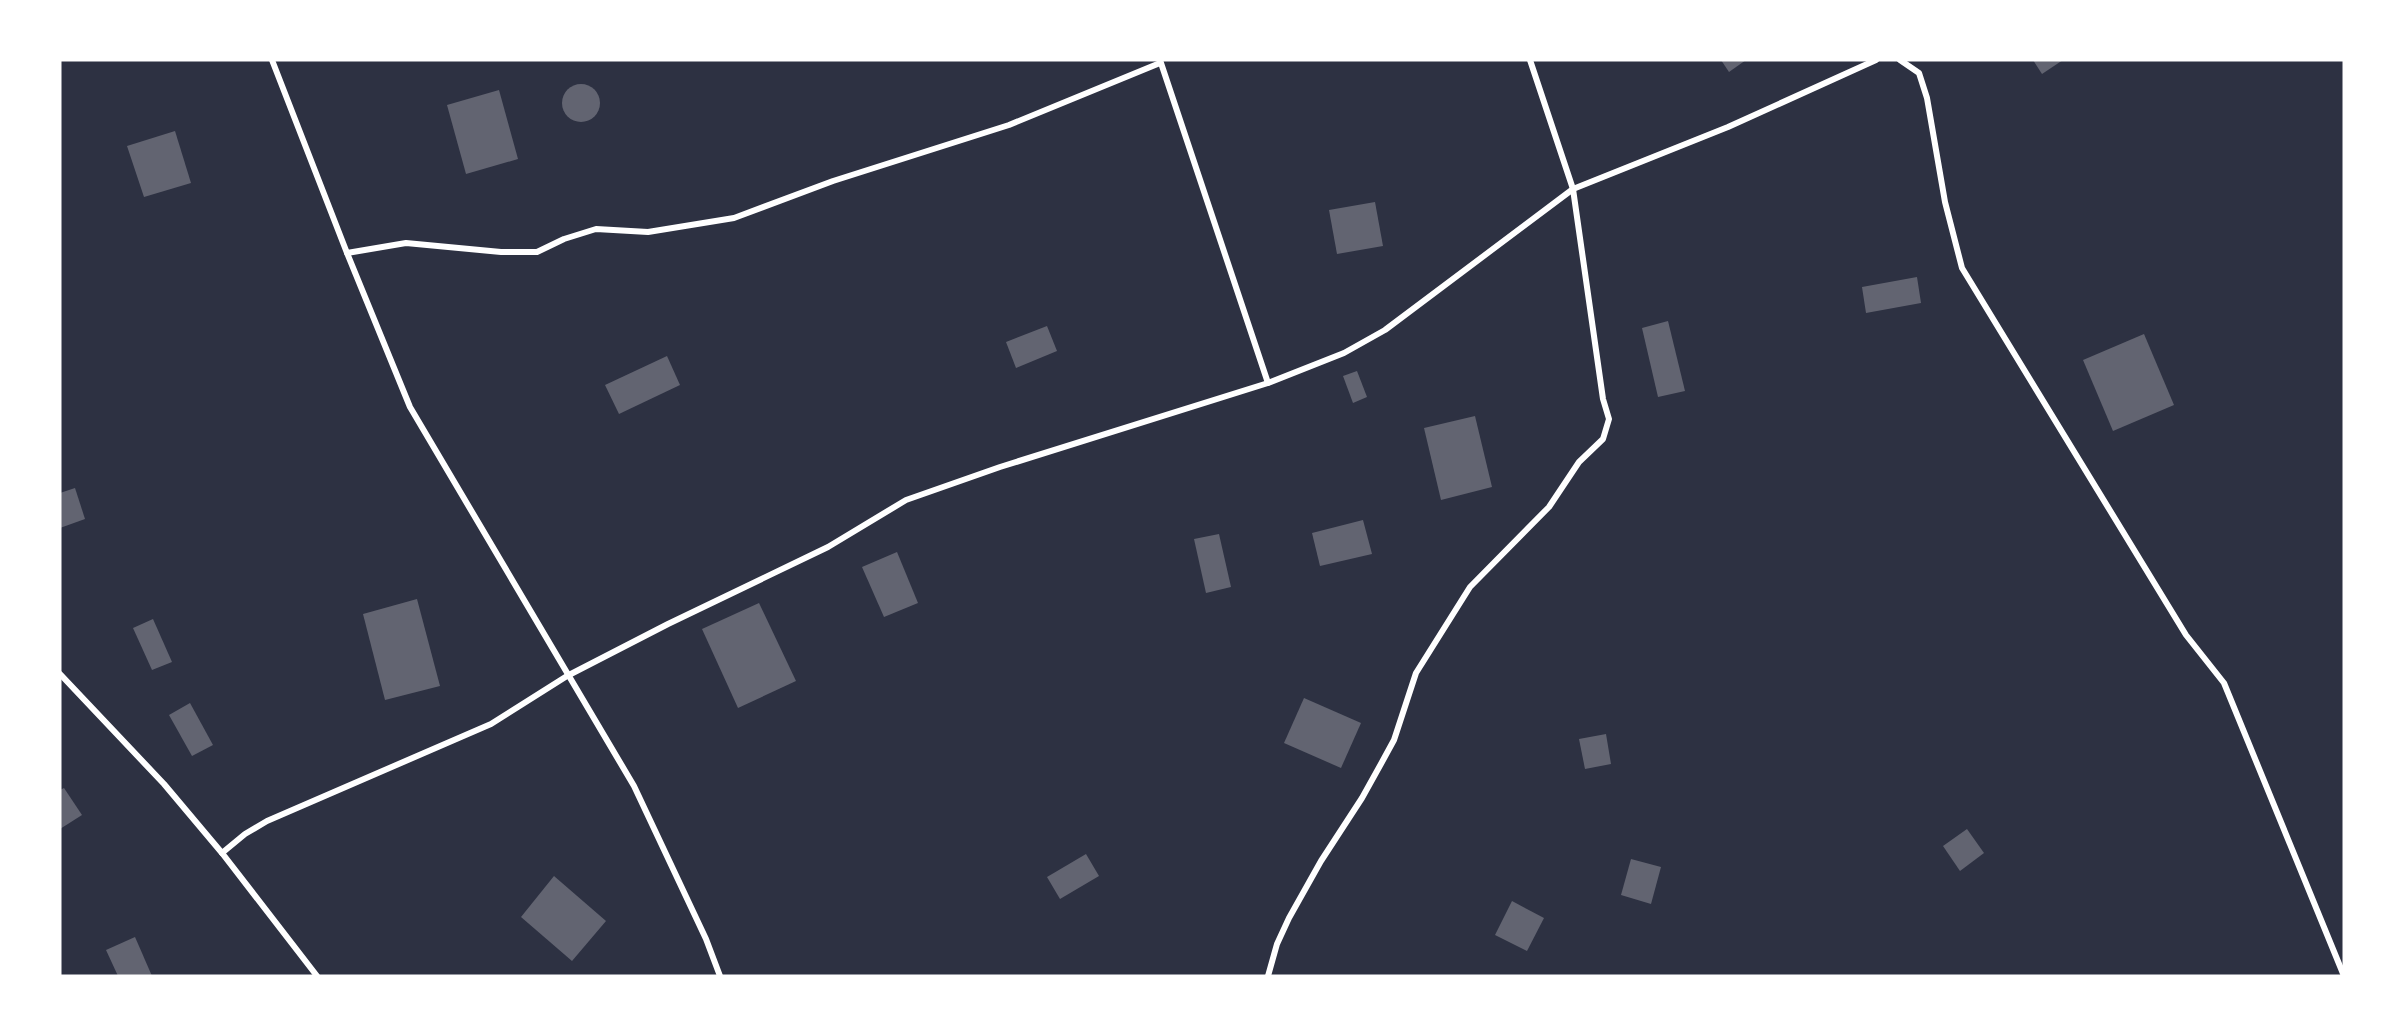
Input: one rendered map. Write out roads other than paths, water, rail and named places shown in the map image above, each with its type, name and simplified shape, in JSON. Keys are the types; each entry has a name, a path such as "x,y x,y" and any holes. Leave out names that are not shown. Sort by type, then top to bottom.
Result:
{"street":[{"path":"272,60 410,407 634,786 706,939 720,976"},
{"path":"1268,976 1277,944 1289,918 1382,762 1398,728 1416,673 1459,602 1470,587 1549,507 1579,462 1606,433 1609,419 1603,399 1573,189 1530,60"},
{"path":"222,853 245,834 267,821 491,724 567,676 668,624 828,547 906,500 1000,467 1268,383 1344,353 1385,330 1573,189 1728,127 1876,60"},
{"path":"1900,60 1919,73"},
{"path":"1916,60 1927,98 1945,202 1962,268 2186,635 2224,682 2344,976"},
{"path":"347,253 406,243 501,252 537,252 564,239 596,229 648,232 734,218 833,181 1009,125 1160,62 1268,383"},
{"path":"60,674 164,784 222,853 317,976"}]}
